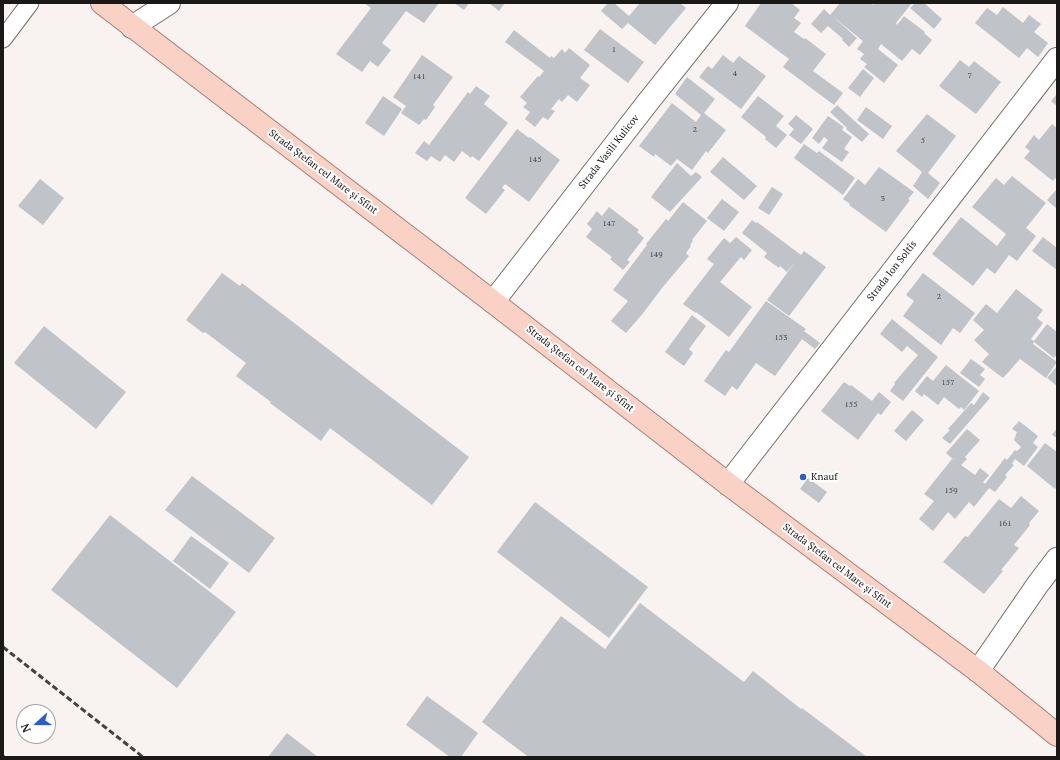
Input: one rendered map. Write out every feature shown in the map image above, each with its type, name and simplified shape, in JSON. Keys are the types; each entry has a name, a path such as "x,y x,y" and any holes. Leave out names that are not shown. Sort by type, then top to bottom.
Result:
{"main road":[{"name":"Strada Ștefan cel Mare și Sfînt","path":"102,3 728,484 978,671 1057,735"}],"street":[{"path":"132,27 169,3"},
{"name":"Strada Vasili Kulicov","path":"493,302 643,108 727,3"},
{"name":"Strada Ion Soltîs","path":"728,484 1057,59"},
{"path":"978,671 1057,559"}],"lane":[{"path":"3,39 30,3"}],"building":[{"path":"364,3 439,3 424,23 406,11 382,43 391,50 378,67 370,61 362,72 336,54 371,8"},
{"path":"454,3 469,3 464,10"},
{"path":"489,3 505,3 499,11"},
{"path":"608,3 614,3 629,16 640,3 680,3 686,8 655,45 628,23 622,29 601,11"},
{"path":"761,3 791,3 800,10 794,18 801,23 794,32 804,39 805,38 826,54 813,71 843,93 834,105 783,67 789,59 745,26"},
{"path":"840,3 871,3 873,5 874,3 912,3 896,23 897,25 904,16 925,32 924,33 932,40 920,55 912,49 902,61 881,44 878,49 898,65 884,83 864,67 867,64 860,59 864,54 857,49 863,41 832,16 857,38 849,47 842,40 843,39 828,26 821,33 811,24 824,9 830,15"},
{"path":"915,3 924,3 942,19 934,29 910,8"},
{"path":"1003,7 1023,23 1029,15 1041,24 1034,32 1048,43 1038,57 1027,48 1019,58 975,23 987,8 997,15"},
{"path":"600,29 644,62 628,83 584,50"},
{"path":"514,30 550,58 551,56 554,58 562,49 565,53 569,48 590,65 580,78 590,85 577,102 568,95 562,102 559,99 551,109 555,111 548,120 543,117 535,127 525,119 530,112 523,107 527,103 520,97 544,71 505,42"},
{"path":"422,55 453,77 433,105 435,107 426,120 424,119 419,125 401,113 406,106 393,97"},
{"path":"723,55 733,63 739,56 766,76 741,109 699,77 708,66 712,69"},
{"path":"960,60 969,67 974,61 1001,82 976,114 939,86"},
{"path":"863,69 874,78 860,97 848,88"},
{"path":"687,77 715,99 704,113 726,130 708,153 706,151 692,170 677,159 671,166 655,154 654,157 639,146 672,103 696,122 701,115 675,94"},
{"path":"476,86 490,96 484,104 508,123 479,161 472,156 471,158 462,151 454,162 445,155 440,162 431,156 427,161 415,153 424,141 429,145 468,92 470,94"},
{"path":"1057,94 1057,106 1051,101"},
{"path":"383,96 402,109 384,136 365,123"},
{"path":"758,96 784,116 776,126 787,135 776,148 765,139 766,137 741,117"},
{"path":"837,105 869,134 862,142 846,129 847,128 830,112"},
{"path":"866,107 892,126 883,139 857,120"},
{"path":"927,114 956,136 928,173 940,183 928,199 913,186 922,172 896,151"},
{"path":"796,115 813,129 801,144 789,135 794,129 788,124"},
{"path":"828,116 844,127 842,130 852,137 844,149 849,152 842,162 822,148 828,140 824,137 819,144 812,138"},
{"path":"1052,124 1057,128 1057,180 1055,178 1053,181 1024,158 1030,151 1025,147 1034,135 1039,140"},
{"path":"517,129 560,160 529,202 505,184 502,188 505,190 486,214 465,198"},
{"path":"804,144 817,153 819,151 855,178 843,195 794,158"},
{"path":"723,157 757,186 744,200 710,172"},
{"path":"677,163 691,176 696,172 702,177 670,212 651,197"},
{"path":"879,167 914,192 908,199 910,200 886,232 843,199 858,179 865,185"},
{"path":"1012,176 1046,203 1026,228 1036,236 1017,261 1009,255 995,274 987,268 973,286 932,254 961,217 997,246 1006,234 972,207 996,178 1004,185"},
{"path":"40,179 64,198 43,225 18,206"},
{"path":"772,187 783,194 769,215 758,208"},
{"path":"1057,189 1057,209 1047,200"},
{"path":"722,199 739,212 724,231 707,218"},
{"path":"683,202 707,221 692,240 691,246 686,253 689,256 626,333 611,321 628,301 613,290 647,245 646,244 666,219 668,221"},
{"path":"609,207 639,230 637,232 644,238 627,260 630,262 623,270 610,259 612,257 586,237 592,229 587,224 597,211 602,216"},
{"path":"752,220 756,223 757,222 801,255 804,251 826,267 789,316 767,300 796,261 787,272 780,266 779,268 764,257 767,253 742,233"},
{"path":"736,237 752,250 744,260 741,257 720,282 752,307 729,337 683,304 714,264 707,259 724,238 730,243"},
{"path":"1043,237 1057,248 1057,270 1032,251"},
{"path":"222,273 240,286 242,283 469,457 432,505 330,428 321,441 236,376 246,363 205,332 203,333 186,320"},
{"path":"923,273 975,313 960,333 953,328 941,345 903,316 914,301 906,295"},
{"path":"1016,289 1043,310 1037,318 1043,323 1031,339 1034,341 1047,324 1057,332 1057,358 1055,356 1054,358 1034,342 1033,344 1057,362 1046,378 1020,359 1003,378 982,362 989,354 974,340 984,330 973,320 986,304 997,313"},
{"path":"766,301 806,329 804,331 820,343 815,349 802,339 775,376 756,363 737,390 732,386 725,396 704,381 726,350 729,352"},
{"path":"692,315 706,326 689,349 693,353 684,366 665,352"},
{"path":"892,319 938,357 903,401 890,391 895,384 894,383 918,355 907,346 902,352 880,334"},
{"path":"44,326 126,392 96,429 14,363"},
{"path":"971,359 985,369 980,375 985,379 979,387 960,373"},
{"path":"946,365 979,391 964,410 961,407 959,409 944,397 938,405 924,394 922,397 915,391 927,376 933,381"},
{"path":"1057,366 1057,386 1047,378"},
{"path":"844,382 850,386 851,385 872,401 879,392 891,402 881,415 878,413 858,440 821,411"},
{"path":"983,392 990,398 950,444 942,438 971,403 974,405"},
{"path":"912,410 924,420 906,441 894,431"},
{"path":"1019,421 1038,436 1033,443 1038,447 1024,466 1015,459 1012,464 1014,465 1005,475 1007,477 995,492 989,488 974,507 969,502 955,519 948,512 933,531 919,519 934,501 924,494 952,459 955,461 946,453 967,429 980,440 965,457 967,459 961,465 975,475 980,468 989,475 983,482 985,484 1005,458 1007,460 1015,450 1017,451 1021,447 1014,440 1017,432 1012,429"},
{"path":"1057,428 1057,438 1052,435"},
{"path":"1045,443 1057,452 1057,486 1055,489 1027,466"},
{"path":"192,476 275,538 249,573 165,510"},
{"path":"808,478 827,492 819,503 800,489"},
{"path":"1021,496 1039,511 1014,545 1019,548 984,594 943,562 965,536 968,537 999,499 1011,508"},
{"path":"535,502 648,587 609,638 497,552"},
{"path":"110,515 236,612 177,688 51,590"},
{"path":"191,536 229,563 210,589 173,561"},
{"path":"640,603 744,682 753,671 801,709 802,708 867,757 527,757 482,722 561,616 605,649"},
{"path":"427,696 478,733 461,757 450,757 406,725"},
{"path":"287,733 318,757 268,757"}],"railway":[{"path":"3,647 143,757"}],"place":[{"name":"Knauf","path":"803,477"}]}
